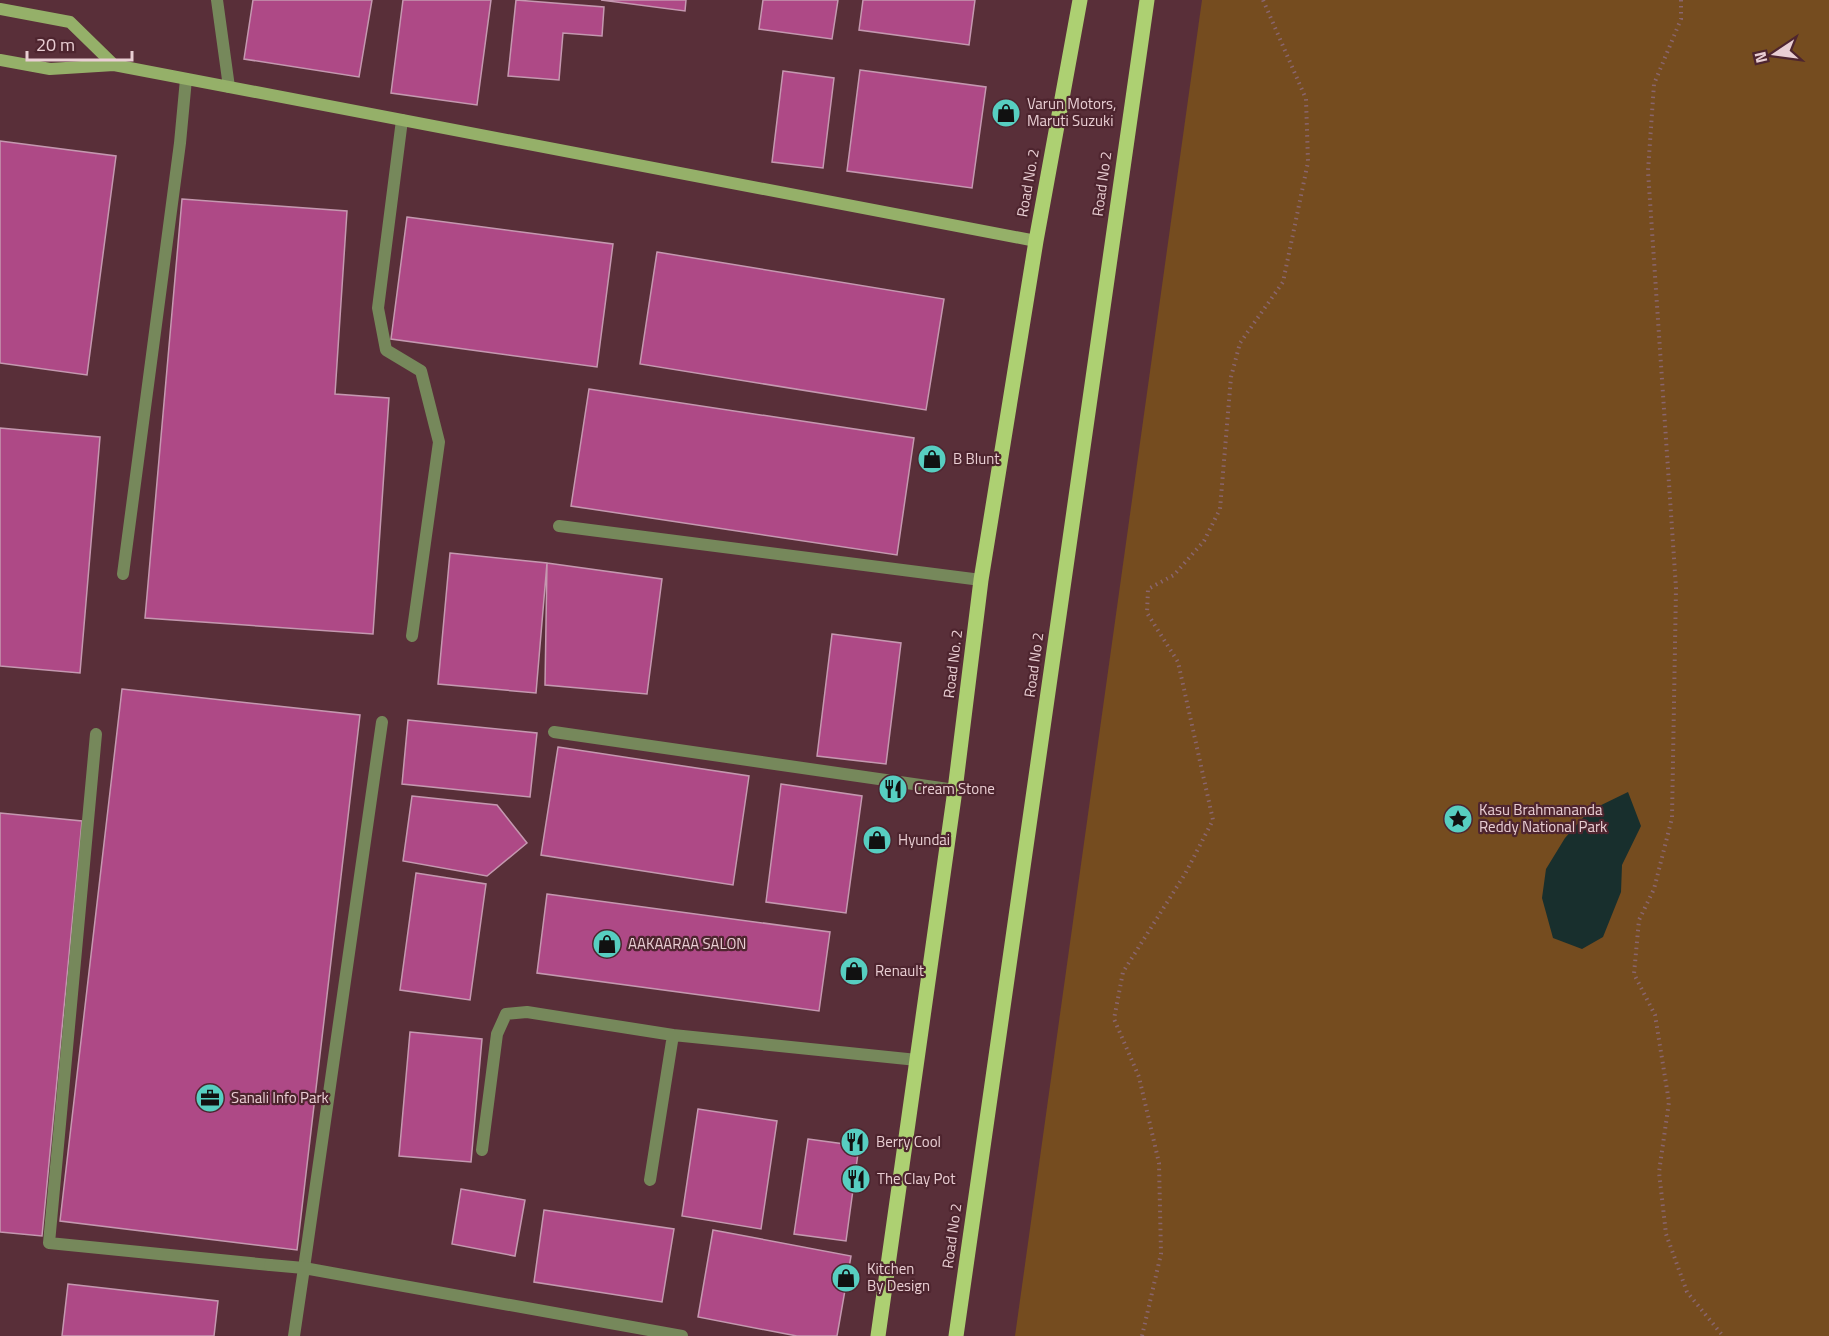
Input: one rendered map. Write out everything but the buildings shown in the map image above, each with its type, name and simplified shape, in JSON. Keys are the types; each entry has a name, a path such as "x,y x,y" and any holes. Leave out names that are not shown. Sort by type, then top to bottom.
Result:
{"main road":[{"name":"Road No. 2","path":"878,1336 955,790 981,580 1036,241 1080,0"},
{"name":"Road No 2","path":"956,1336 1147,0"},
{"path":"0,9 70,22 114,65"},
{"path":"0,60 50,69 114,65 1036,241"}],"street":[{"path":"216,0 229,87"},
{"path":"123,574 180,143 186,79"},
{"path":"402,120 378,308 386,350 421,371 439,442 412,636"},
{"path":"559,526 981,580"},
{"path":"294,1336 382,722"},
{"path":"554,732 955,790"},
{"path":"96,734 49,1243 304,1268 682,1336"},
{"path":"482,1150 496,1034 506,1014 527,1012 673,1035 917,1060"},
{"path":"651,1180 673,1035"}],"path":[{"path":"1142,1336 1161,1254 1159,1163 1139,1077 1113,1019 1123,972 1185,874 1213,820 1178,662 1147,613 1148,589 1174,575 1204,541 1220,509 1231,377 1240,343 1284,282 1308,162 1306,99 1263,0"},
{"path":"1681,0 1681,19 1654,84 1648,171 1676,588 1672,818 1654,889 1639,920 1634,974 1655,1016 1669,1102 1659,1172 1666,1234 1687,1292 1723,1336"}],"shaded area":[{"name":"Kasu Brahmananda Reddy National Park","path":"1202,0 1829,0 1829,1336 1015,1336"}],"water":[{"path":"1628,792 1641,826 1622,865 1621,892 1603,937 1582,949 1553,938 1542,898 1546,869 1565,838 1589,811"}],"place":[{"name":"Varun Motors, Maruti Suzuki","path":"1006,113"},
{"name":"B Blunt","path":"932,459"},
{"name":"Cream Stone","path":"893,789"},
{"name":"Kasu Brahmananda Reddy National Park","path":"1458,819"},
{"name":"Hyundai","path":"877,840"},
{"name":"AAKAARAA SALON","path":"607,944"},
{"name":"Renault","path":"854,971"},
{"name":"Sanali Info Park","path":"210,1098"},
{"name":"Berry Cool","path":"855,1142"},
{"name":"The Clay Pot","path":"856,1179"},
{"name":"Kitchen By Design","path":"846,1278"}]}
